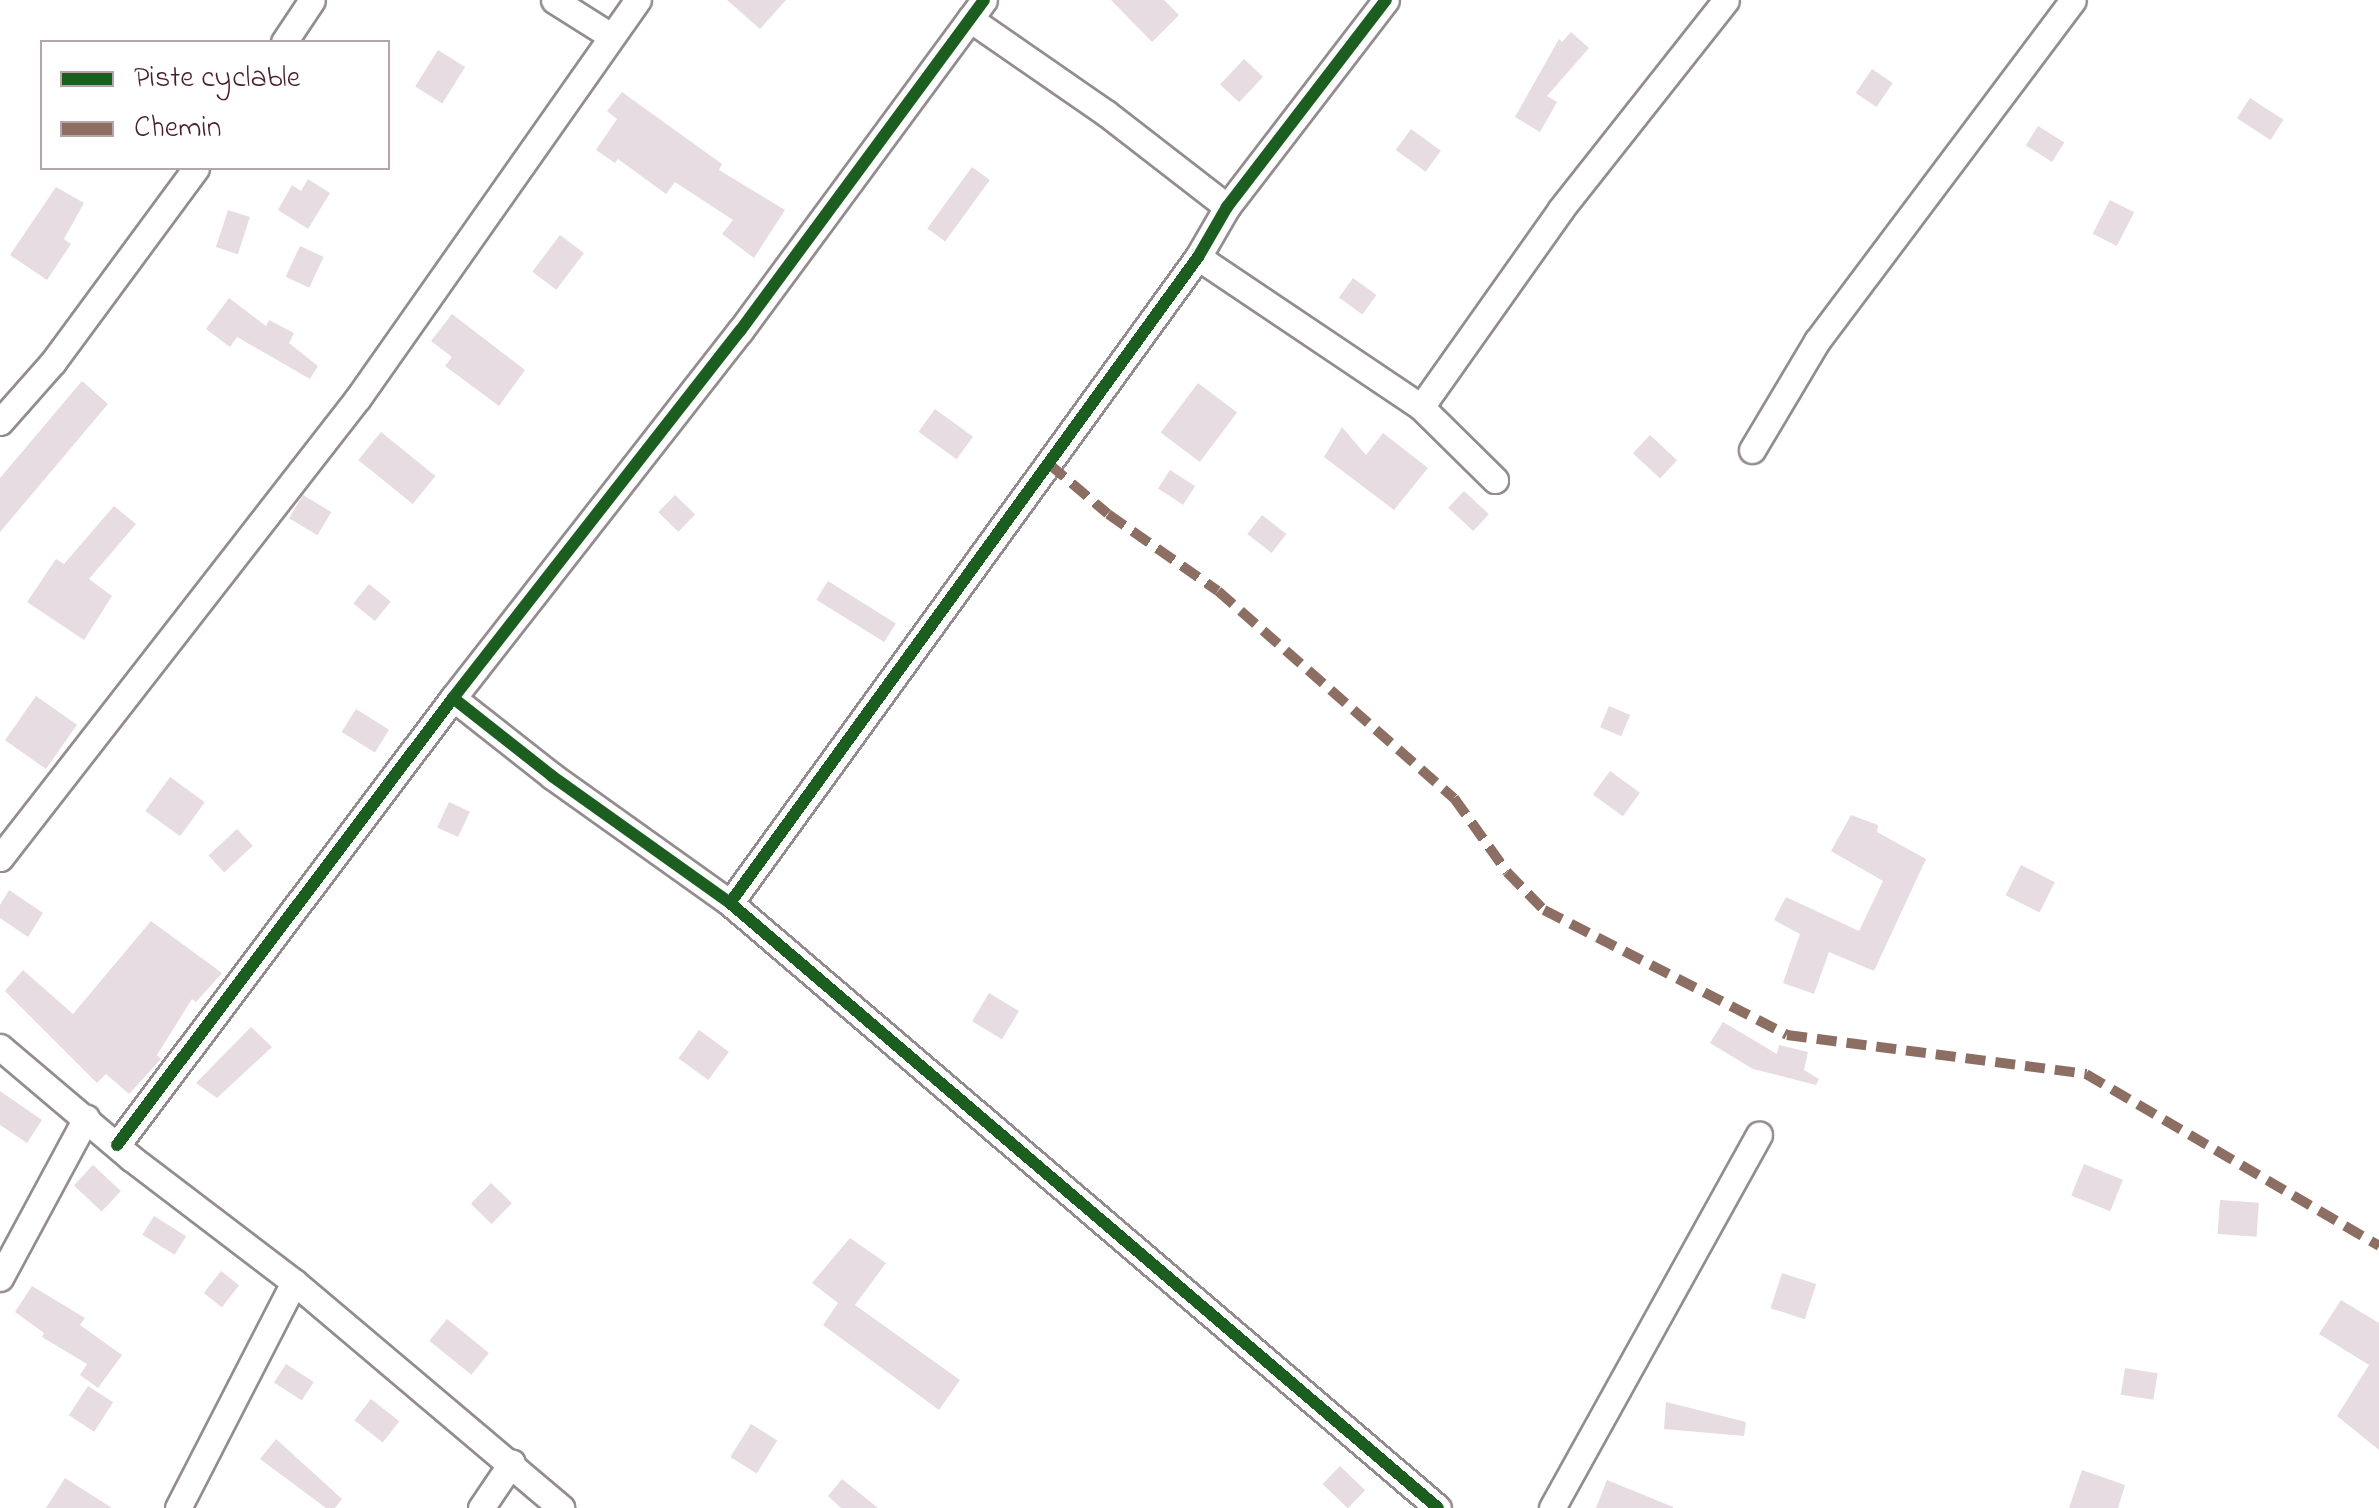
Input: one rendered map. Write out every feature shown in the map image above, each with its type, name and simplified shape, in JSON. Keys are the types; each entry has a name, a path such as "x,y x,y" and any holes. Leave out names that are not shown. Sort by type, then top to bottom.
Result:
{"street":[{"path":"285,40 312,0"},
{"path":"554,0 611,36"},
{"path":"0,858 358,398 638,0"},
{"path":"730,902 1198,257 1227,207 1386,0"},
{"path":"1421,407 1561,210 1726,0"},
{"path":"1752,450 1817,342 2073,0"},
{"path":"117,1145 453,698 740,331 977,9 1227,207"},
{"path":"0,422 53,362 195,170"},
{"path":"1198,257 1421,407 1496,480"},
{"path":"453,698 552,776 730,902 1438,1508"},
{"path":"0,1047 117,1145 294,1282 512,1462 561,1508"},
{"path":"0,1278 86,1118"},
{"path":"1552,1508 1760,1135"},
{"path":"178,1508 294,1282"},
{"path":"481,1508 512,1462"}],"building":[{"path":"727,0 786,0 760,29"},
{"path":"1111,0 1164,0 1179,15 1152,42"},
{"path":"1571,32 1589,48 1547,96 1557,102 1540,132 1515,117 1559,39 1562,42"},
{"path":"438,50 465,67 442,103 415,86"},
{"path":"1244,59 1263,77 1239,102 1220,85"},
{"path":"1872,69 1893,83 1877,107 1856,93"},
{"path":"622,92 722,164 719,170 785,210 754,258 722,234 733,220 675,182 666,194 618,159 615,163 596,150 617,119 607,111"},
{"path":"2250,98 2284,120 2270,140 2237,118"},
{"path":"2038,126 2064,142 2052,162 2026,146"},
{"path":"1411,129 1441,151 1426,172 1396,150"},
{"path":"972,167 990,180 945,241 927,228"},
{"path":"308,179 330,193 308,229 278,210 292,185 301,191"},
{"path":"56,187 84,203 64,239 71,244 47,280 10,255"},
{"path":"2110,200 2134,212 2117,246 2093,234"},
{"path":"228,210 250,217 238,254 216,247"},
{"path":"560,235 584,253 556,290 532,272"},
{"path":"300,246 324,257 309,288 286,277"},
{"path":"1353,278 1376,295 1362,314 1339,297"},
{"path":"229,298 266,326 269,320 294,333 289,343 318,366 310,379 237,337 230,347 206,329"},
{"path":"452,314 525,370 499,406 445,366 452,357 431,341"},
{"path":"82,381 108,404 0,532 0,478"},
{"path":"1198,383 1237,412 1200,462 1161,433"},
{"path":"935,409 973,437 957,459 919,432"},
{"path":"1342,427 1366,455 1383,433 1428,468 1394,510 1324,457"},
{"path":"381,432 435,476 413,504 358,460"},
{"path":"1650,435 1677,460 1660,479 1633,453"},
{"path":"1170,470 1195,486 1183,505 1158,488"},
{"path":"1464,491 1489,514 1473,531 1448,508"},
{"path":"303,495 331,512 317,535 289,518"},
{"path":"675,495 695,514 678,532 658,512"},
{"path":"114,506 136,524 89,579 112,596 84,640 27,602 56,559 64,564"},
{"path":"1262,515 1286,534 1272,553 1247,534"},
{"path":"828,581 896,623 884,642 816,600"},
{"path":"369,584 391,602 375,621 353,603"},
{"path":"36,696 77,725 46,769 5,740"},
{"path":"1609,706 1630,715 1621,736 1600,727"},
{"path":"356,709 389,730 375,753 342,732"},
{"path":"1610,771 1640,793 1623,816 1593,794"},
{"path":"170,777 205,802 180,836 145,811"},
{"path":"449,802 470,812 458,837 437,827"},
{"path":"1851,815 1878,825 1877,832 1926,859 1874,971 1829,952 1814,994 1783,983 1800,934 1774,920 1786,897 1859,931 1883,881 1831,851"},
{"path":"237,829 253,846 224,872 208,856"},
{"path":"2021,865 2055,882 2039,913 2006,895"},
{"path":"9,890 43,913 28,937 0,918 0,905"},
{"path":"151,921 222,973 196,1002 192,999 157,1055 161,1059 129,1094 106,1074 97,1083 5,991 23,970 73,1014"},
{"path":"989,993 1019,1011 1002,1039 972,1021"},
{"path":"1723,1022 1777,1054 1779,1045 1808,1052 1804,1070 1819,1079 1816,1085 1753,1069 1710,1043"},
{"path":"251,1027 272,1047 217,1098 196,1083"},
{"path":"699,1030 729,1052 708,1080 678,1058"},
{"path":"0,1091 42,1120 27,1143 0,1125"},
{"path":"2084,1164 2123,1180 2110,1211 2071,1196"},
{"path":"93,1165 121,1191 102,1211 74,1185"},
{"path":"491,1183 512,1203 492,1224 471,1204"},
{"path":"2220,1200 2259,1203 2257,1237 2218,1234"},
{"path":"154,1216 186,1236 175,1255 142,1235"},
{"path":"850,1238 886,1263 855,1305 960,1380 939,1410 823,1325 838,1303 812,1283"},
{"path":"221,1271 239,1285 222,1307 204,1293"},
{"path":"1782,1273 1816,1284 1805,1319 1771,1308"},
{"path":"32,1286 85,1318 80,1325 122,1355 98,1388 80,1375 87,1364 42,1337 44,1333 15,1312"},
{"path":"2341,1300 2379,1323 2379,1450 2337,1416 2369,1365 2319,1334"},
{"path":"447,1319 489,1353 471,1375 429,1341"},
{"path":"286,1364 314,1382 302,1400 274,1382"},
{"path":"2125,1368 2158,1373 2153,1400 2121,1395"},
{"path":"88,1386 113,1402 94,1432 69,1415"},
{"path":"371,1399 399,1421 383,1442 354,1420"},
{"path":"1666,1402 1746,1422 1744,1436 1664,1429"},
{"path":"751,1424 777,1440 757,1474 730,1457"},
{"path":"276,1439 342,1499 335,1508 326,1508 260,1459"},
{"path":"1340,1466 1365,1490 1348,1508 1323,1484"},
{"path":"2082,1470 2125,1485 2118,1508 2069,1508"},
{"path":"65,1478 112,1508 46,1508"},
{"path":"842,1479 878,1508 841,1508 828,1496"},
{"path":"1607,1480 1673,1507 1673,1508 1596,1508"}],"marked path":[{"path":"1049,464 1108,514 1218,591 1454,798 1507,872 1544,910 1787,1035 2086,1074 2379,1246"}],"cycle path":[{"path":"117,1145 453,698 740,331 984,0"},
{"path":"730,903 1198,257 1227,207 1386,0"},
{"path":"453,698 552,776 730,903 1438,1508"}]}
